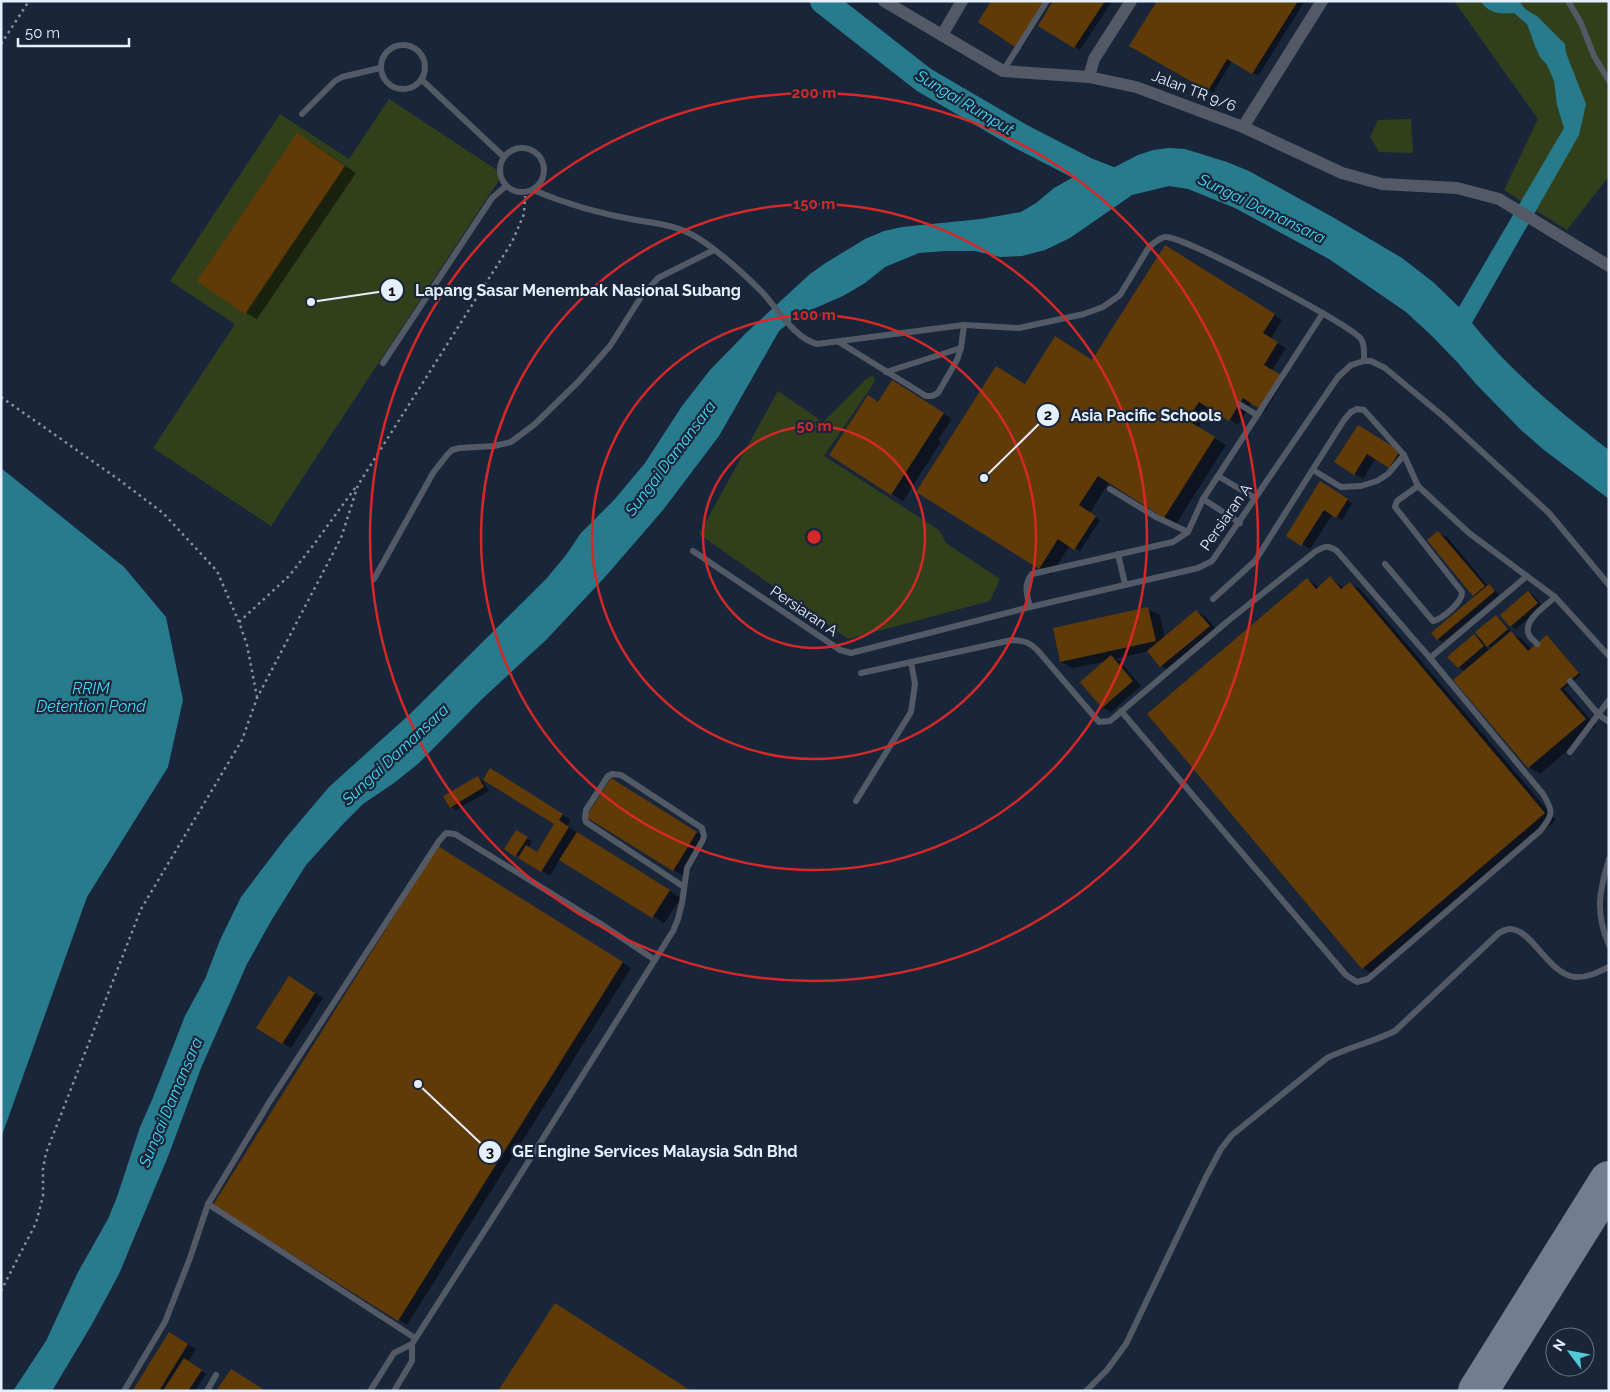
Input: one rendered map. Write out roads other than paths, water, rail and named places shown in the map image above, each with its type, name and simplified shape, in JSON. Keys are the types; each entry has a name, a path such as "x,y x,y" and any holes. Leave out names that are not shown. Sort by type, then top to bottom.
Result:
{"street":[{"name":"Jalan TR 9/6","path":"884,1 1003,71 1089,77 1136,87 1243,127 1342,173 1382,184 1457,188 1500,199 1609,266"},
{"path":"942,35 962,1"},
{"path":"1089,77 1094,59 1131,1"},
{"path":"1243,127 1322,1"}],"lane":[{"path":"1003,71 1048,1"},
{"path":"1568,1 1581,23 1594,56 1609,81"},
{"path":"404,45 413,47 420,53 425,71 422,80 406,90 388,85 383,78 380,68 382,59 387,51 395,46 404,45"},
{"path":"302,114 335,81 342,77 380,68"},
{"path":"422,80 504,157"},
{"path":"524,148 538,154 544,168 544,176 540,183 533,190 525,192 512,191 506,186 500,172 504,157 516,149 524,148"},
{"path":"383,363 492,198 506,186"},
{"path":"533,190 556,200 596,211 636,220 667,224 696,237 724,257 762,293 796,330 810,342 817,344 964,326 1019,328 1084,314 1103,307 1120,295 1149,247 1156,241 1166,237 1174,239 1216,256 1323,313 1360,338 1364,349 1364,361 1371,361 1385,368 1444,416 1549,513 1609,585"},
{"path":"374,579 434,473 452,450 494,446 510,442 535,424 579,381 610,346 642,297 658,278 714,250"},
{"path":"1030,607 1025,587 1027,579 1032,574 1173,542 1188,532 1203,499 1323,313"},
{"path":"839,342 926,396 932,396 938,393 957,360 962,348 964,326"},
{"path":"886,372 962,348"},
{"name":"Persiaran A","path":"693,551 840,650 851,653 1030,607 1198,568 1212,562 1338,377 1351,365 1364,361"},
{"path":"1239,404 1257,415"},
{"path":"1214,599 1255,561 1344,420 1357,408 1364,410 1404,455 1418,486 1469,533 1555,598 1609,656"},
{"path":"1313,470 1341,487 1361,486 1377,481 1388,474 1404,455"},
{"path":"1218,476 1255,498"},
{"path":"1385,564 1433,621 1439,619 1460,601 1462,597 1462,592 1396,507 1397,501 1418,486"},
{"path":"1110,489 1156,517 1188,532"},
{"path":"1203,499 1240,523"},
{"path":"861,673 1012,640 1022,640 1031,644 1040,652 1100,722 1110,721 1121,711 1228,621 1316,551 1330,546 1337,551 1430,658 1543,794 1551,808 1550,819 1540,831 1368,979 1357,982 1346,975 1121,711"},
{"path":"1118,554 1125,584"},
{"path":"1430,658 1527,576"},
{"path":"1537,644 1529,635 1528,627 1531,618 1555,598"},
{"path":"856,801 911,712 915,684 911,662"},
{"path":"1570,681 1599,715 1609,722"},
{"path":"1570,752 1609,700"},
{"path":"370,1391 394,1353 413,1341 510,1191 655,960 678,919 684,887 687,868 704,836 702,828 621,775 612,774 608,776 586,810 586,822 684,887"},
{"path":"126,1390 165,1322 190,1258 208,1204 275,1093 438,841 446,834 455,834 601,924 655,960"},
{"path":"1609,859 1603,880 1599,909 1601,928 1609,945"},
{"path":"1086,1391 1107,1370 1126,1344 1206,1177 1221,1149 1232,1135 1327,1058 1344,1050 1375,1041 1395,1031 1499,933 1507,929 1512,929 1524,935 1564,974 1575,977 1586,976 1609,967"},
{"path":"208,1204 413,1341"},
{"path":"394,1391 412,1361 413,1341"},
{"path":"206,1391 216,1376"}],"water":[{"name":"Sungai Damansara","path":"1481,1 1519,1 1525,9 1538,17 1565,44 1566,53 1586,104 1579,135 1472,323 1503,358 1536,390 1609,450 1609,499 1544,450 1521,430 1432,336 1406,312 1329,259 1235,208 1188,189 1169,186 1132,195 1070,238 1045,250 1022,256 1000,257 975,251 919,253 885,267 865,283 843,296 797,316 779,331 719,436 663,510 605,577 547,639 482,699 419,763 363,804 306,865 247,964 201,1068 169,1154 119,1274 91,1326 52,1391 13,1391 46,1341 78,1272 108,1219 140,1127 185,1016 205,979 220,940 241,897 285,839 329,787 410,714 547,578 581,533 614,500 645,463 682,406 710,370 746,333 810,274 865,239 884,231 902,227 981,219 1021,212 1036,203 1054,188 1086,170 1111,169 1138,155 1153,150 1169,148 1185,149 1249,171 1402,258 1433,282 1459,307 1564,128 1557,105 1554,81 1547,65 1540,57 1527,24 1514,13 1491,11"},
{"name":"RRIM Detention Pond","path":"1,468 124,567 166,617 183,700 168,767 87,897 1,1138"}],"waterway":[{"name":"Sungai Rumput","path":"823,1 924,80 1020,136 1086,170 1119,183"}],"place":[{"name":"Lapang Sasar Menembak Nasional Subang","path":"311,302"},
{"name":"Asia Pacific Schools","path":"984,478"},
{"name":"GE Engine Services Malaysia Sdn Bhd","path":"418,1084"}]}
